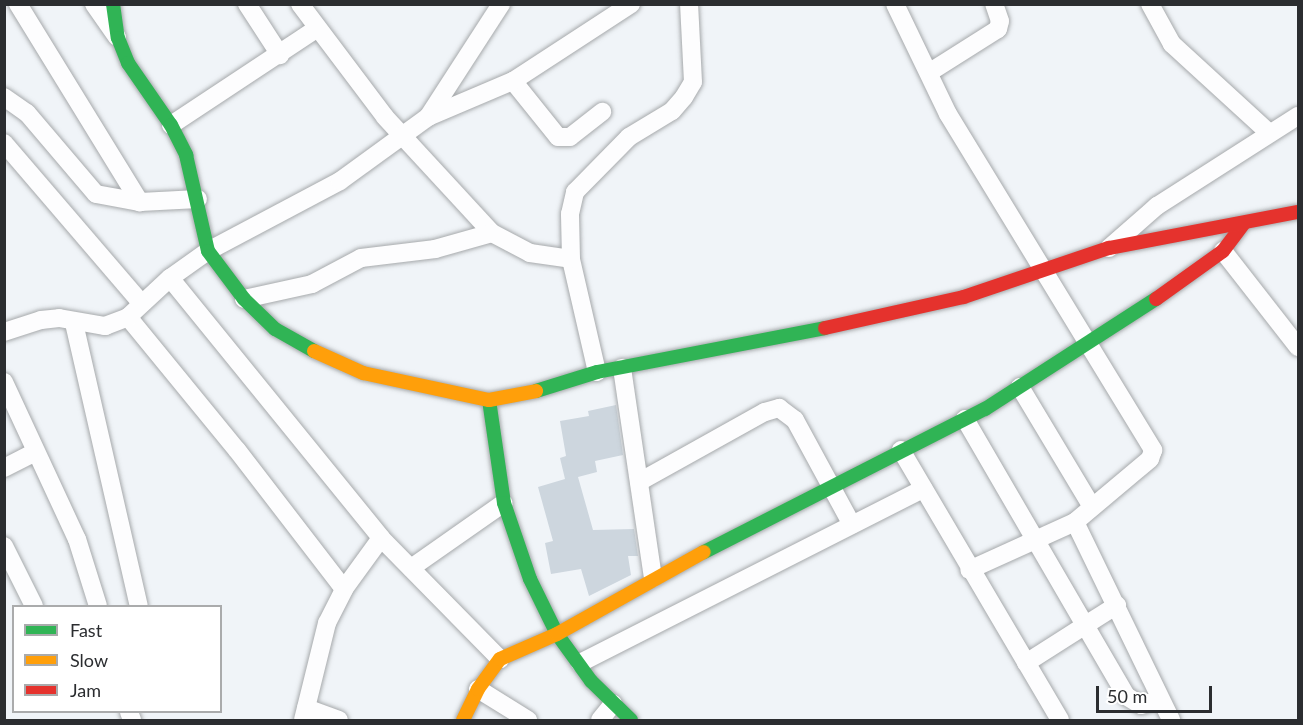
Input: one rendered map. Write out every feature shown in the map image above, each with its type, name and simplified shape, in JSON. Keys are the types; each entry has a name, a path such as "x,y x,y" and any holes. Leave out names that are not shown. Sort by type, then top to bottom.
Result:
{"street":[{"path":"18,4 140,201"},
{"path":"94,4 118,38 128,63 171,125 186,155 208,251 244,299 274,329 332,362 363,373 489,400 527,394 597,372 896,314 1041,272 1109,248 1299,212"},
{"path":"114,4 118,38"},
{"path":"247,4 280,55"},
{"path":"300,4 316,29 404,138 492,233 530,253 571,259"},
{"path":"4,332 41,320 105,326 128,317 170,278 208,251 339,181 404,138 428,117 501,4"},
{"path":"428,117 513,81 631,4"},
{"path":"597,372 571,259 570,214 575,192 629,137 672,111 693,82 689,4"},
{"path":"895,4 930,72 948,114 1041,272 1091,344 1153,450 1149,459 1090,505 1074,522 969,570"},
{"path":"930,72 998,29 1000,21 994,4"},
{"path":"1150,4 1172,44 1269,133"},
{"path":"171,125 280,55 316,29"},
{"path":"4,81 7,98 27,113 96,194 140,201 198,200"},
{"path":"513,81 558,137 570,137 602,112"},
{"path":"1109,248 1157,206 1299,116"},
{"path":"4,143 141,303"},
{"path":"464,720 478,689 500,659 557,634 652,578 965,419 1020,387 1091,344 1223,251 1243,224"},
{"path":"244,299 312,284 361,258 435,249 492,233"},
{"path":"1223,251 1299,347"},
{"path":"170,278 381,538 500,659"},
{"path":"128,317 237,450 344,589"},
{"path":"74,322 139,605"},
{"path":"622,368 652,578"},
{"path":"4,382 77,539 99,605"},
{"path":"1020,387 1090,505"},
{"path":"489,400 504,503 530,579 557,634 613,704 632,720"},
{"path":"639,482 765,412 779,408 795,420 852,525"},
{"path":"965,419 1132,702 1141,705 1160,699"},
{"path":"902,450 969,570 1060,720"},
{"path":"4,468 35,452"},
{"path":"580,663 923,489"},
{"path":"411,568 504,503"},
{"path":"1074,522 1117,605 1171,720"},
{"path":"339,720 305,714 327,623 344,589 381,538"},
{"path":"4,546 34,605"},
{"path":"1026,663 1117,605"},
{"path":"478,689 528,720"},
{"path":"600,720 613,704"}],"building":[{"path":"616,405 623,455 595,461 597,472 578,477 593,530 634,529 638,556 628,556 631,575 589,596 581,569 551,574 545,543 553,541 538,487 565,479 560,458 566,456 560,421 589,416 588,411"}],"traffic: fast":[{"path":"113,4 118,38 128,63 171,125 186,155 208,251 244,299 275,329 314,351"},
{"path":"704,552 985,409 1156,299"},
{"path":"536,391 597,372 825,328"},
{"path":"489,400 504,503 530,579 557,634 591,681 631,720"}],"traffic: slow":[{"path":"314,351 363,373 489,400 536,391"},
{"path":"463,720 478,689 500,659 557,634 704,552"}],"traffic: jam":[{"path":"825,328 964,297 1109,248 1298,212"},
{"path":"1156,299 1223,251 1243,224"}]}
